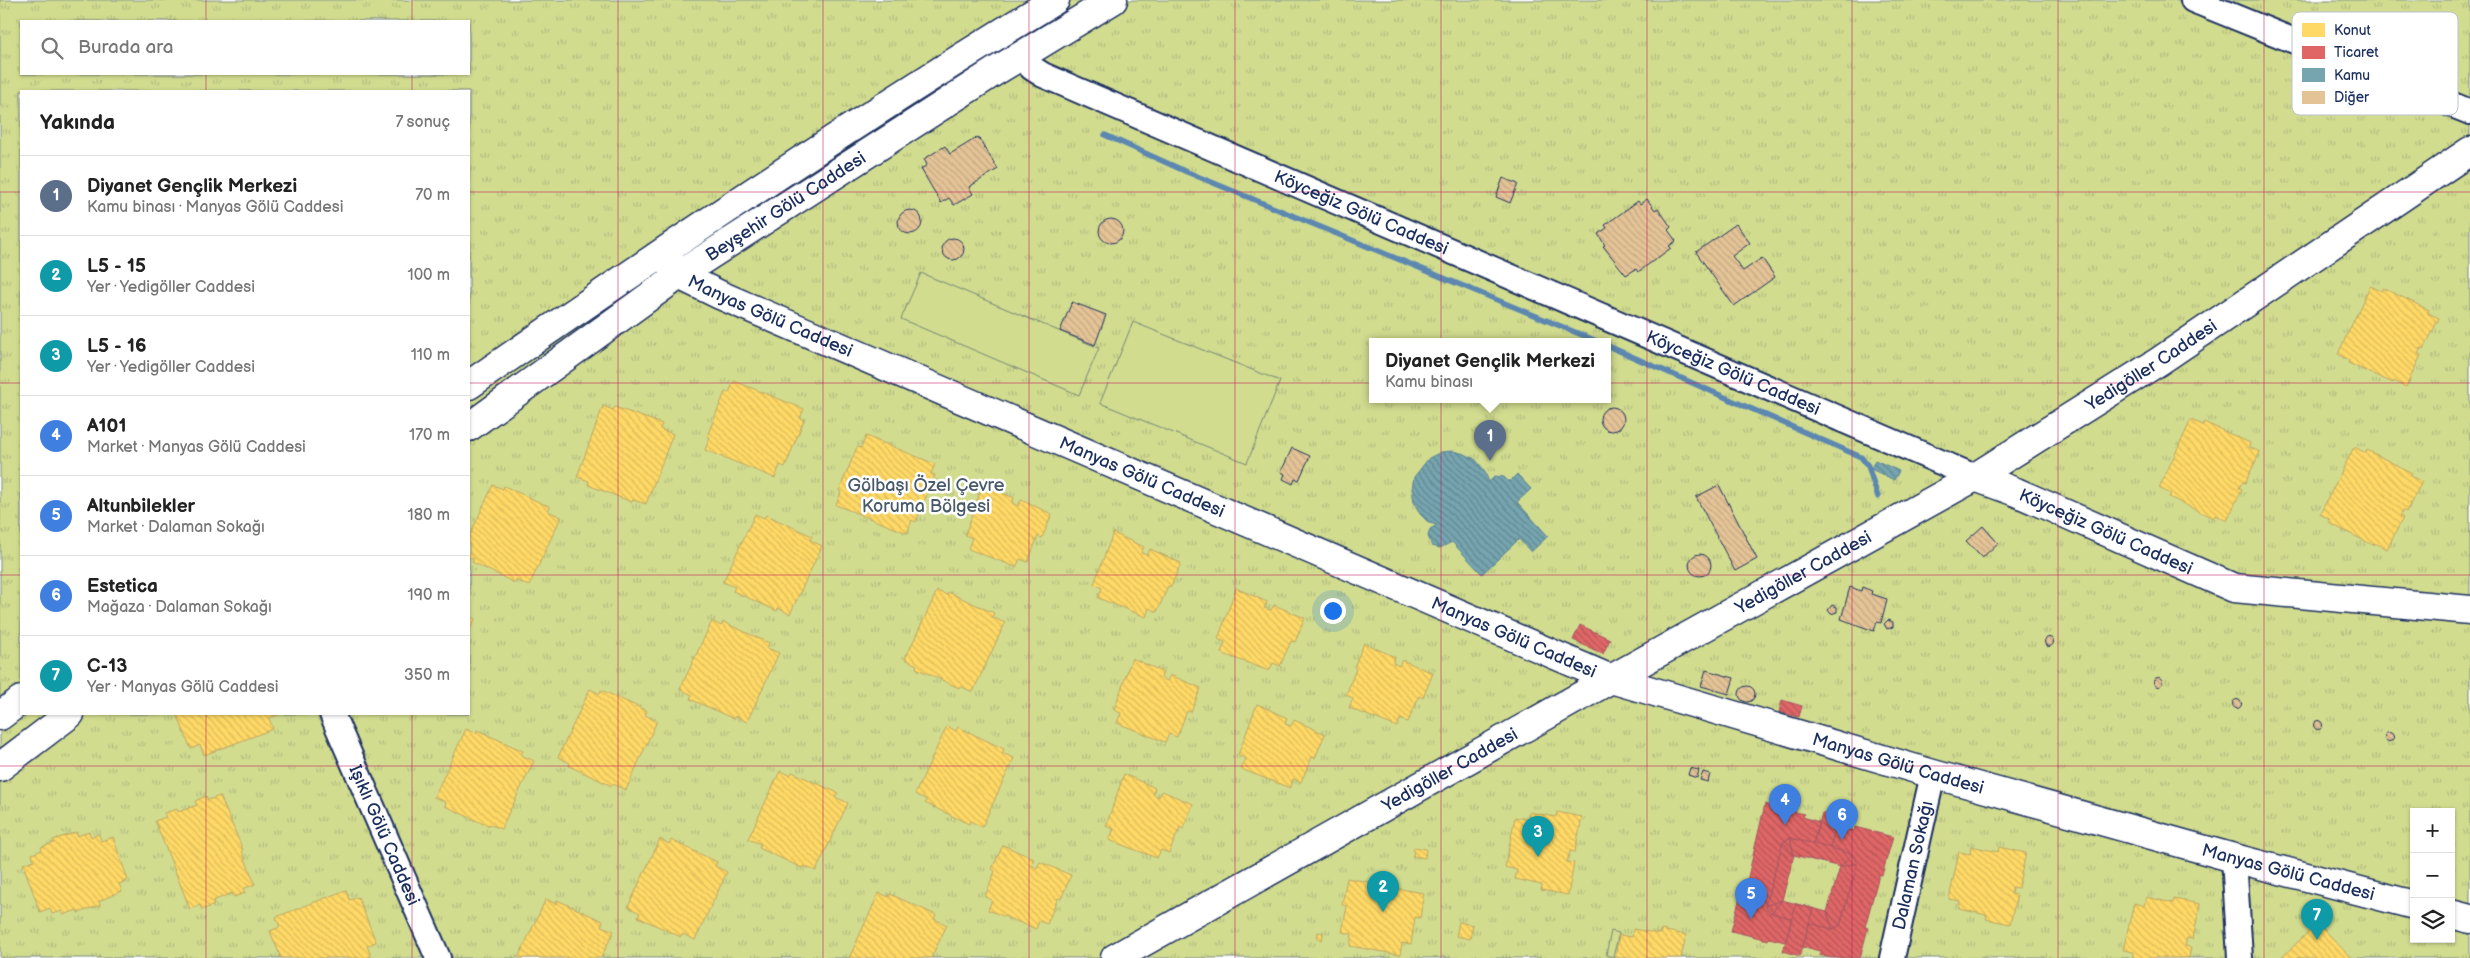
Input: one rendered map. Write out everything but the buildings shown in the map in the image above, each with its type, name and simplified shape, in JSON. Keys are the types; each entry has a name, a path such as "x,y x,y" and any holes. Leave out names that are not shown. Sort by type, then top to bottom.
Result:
{"street":[{"path":"470,384 662,251 977,47 1055,0"},
{"name":"Beyşehir Gölü Caddesi","path":"470,426 679,276 994,72 1113,0"},
{"path":"2194,0 2292,40"},
{"path":"1027,17 1032,49"},
{"path":"977,47 994,72"},
{"name":"Köyceğiz Gölü Caddesi","path":"1032,49 1032,68 1043,75 1975,477 2016,492 2234,588 2470,610"},
{"path":"2458,107 2470,112"},
{"name":"Yedigöller Caddesi","path":"1115,958 1975,477 2158,362 2470,151"},
{"name":"Manyas Gölü Caddesi","path":"662,251 679,276 1611,679 1933,774 2234,858 2410,903"},
{"path":"0,716 20,701"},
{"path":"0,766 69,715"},
{"name":"Işıklı Gölü Caddesi","path":"332,715 438,958"},
{"name":"Dalaman Sokağı","path":"1892,958 1933,774"},
{"path":"2234,858 2240,958"},
{"path":"2455,915 2470,919"}],"green space":[{"name":"Gölbaşı Özel Çevre Koruma Bölgesi","path":"0,0 2470,0 2470,958 0,958"},
{"path":"921,273 1099,348 1079,395 901,319"},
{"path":"1133,322 1280,381 1247,463 1100,403"},
{"path":"1611,931 1619,933 1613,957 1606,955"}],"waterway":[{"path":"1105,135 1187,172 1589,338"},
{"path":"1611,347 1861,457 1868,466 1878,497"}],"place":[{"name":"Diyanet Gençlik Merkezi","path":"1490,461"},
{"name":"A101","path":"1785,825"},
{"name":"Estetica","path":"1842,840"},
{"name":"L5 - 16","path":"1538,857"},
{"name":"L5 - 15","path":"1383,912"},
{"name":"Altunbilekler","path":"1751,919"},
{"name":"C-13","path":"2317,940"}]}
